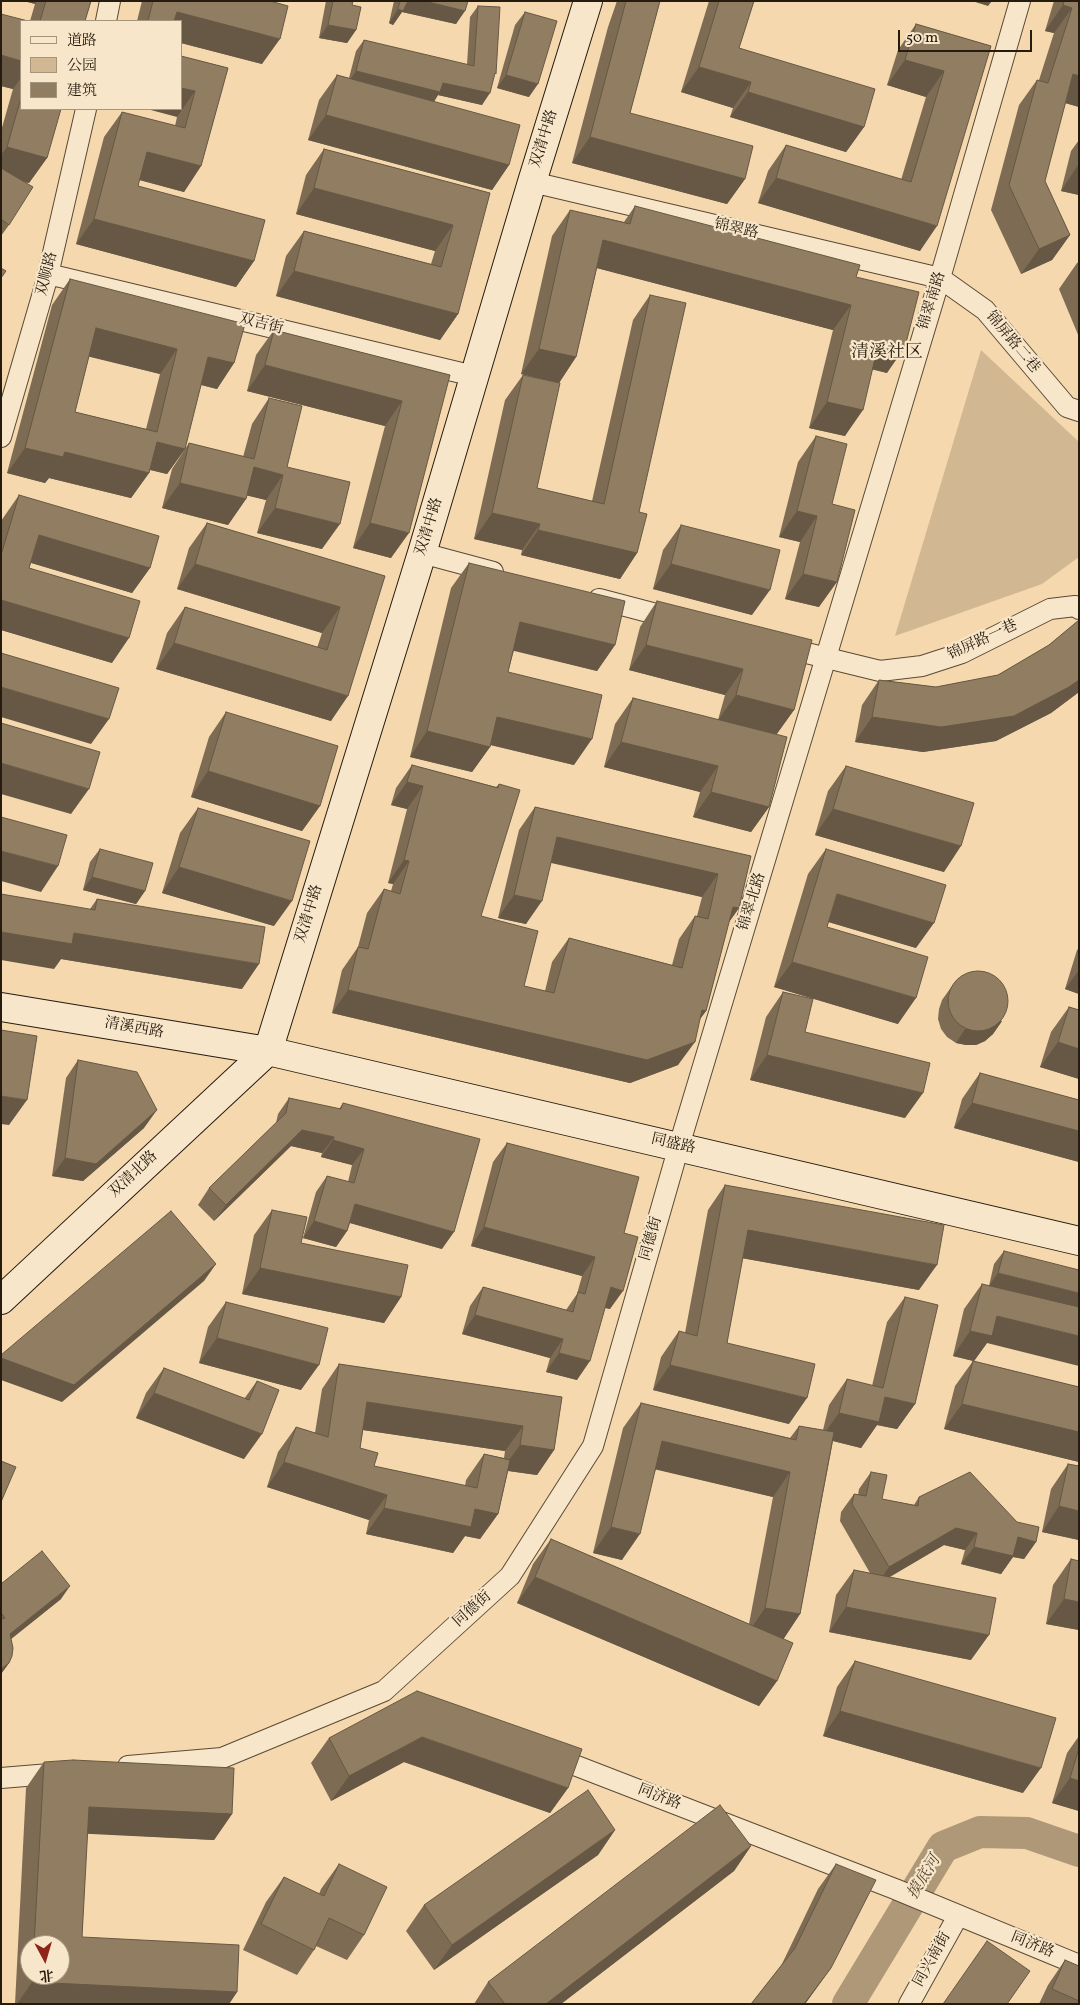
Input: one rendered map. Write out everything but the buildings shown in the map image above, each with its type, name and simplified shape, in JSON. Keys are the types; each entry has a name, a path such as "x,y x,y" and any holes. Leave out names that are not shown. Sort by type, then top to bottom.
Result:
{"street":[{"path":"106,20 110,1"},
{"name":"双清中路","path":"268,1051 422,553 532,182 588,1"},
{"name":"锦翠南路","path":"827,658 1020,1"},
{"name":"双顺路","path":"1,437 48,274 86,110"},
{"name":"锦翠路","path":"532,182 940,278"},
{"name":"双吉街","path":"48,274 474,376"},
{"name":"锦屏路二巷","path":"940,278 985,310 1067,407 1079,411"},
{"path":"422,553 508,576"},
{"path":"586,596 692,623"},
{"name":"锦屏路一巷","path":"827,658 880,671 922,666 962,653 1050,609 1075,606 1079,609"},
{"path":"769,643 827,658"},
{"name":"锦翠北路","path":"679,1146 827,658"},
{"name":"清溪西路","path":"1,1006 268,1051"},
{"name":"同盛路","path":"268,1051 1079,1241"},
{"name":"双清北路","path":"1,1300 268,1051"},
{"name":"同德街","path":"107,1768 222,1758 384,1691 510,1576 593,1446 679,1146"},
{"path":"384,1691 402,1698"},
{"name":"同济路","path":"532,1749 895,1889 1079,1965"},
{"path":"1,1778 78,1771"},
{"name":"同兴南街","path":"909,2004 958,1916"}],"green space":[{"path":"981,350 1079,442 1079,557 1042,584 895,636"}],"waterway":[{"name":"摸底河","path":"848,2004 943,1847 980,1832 1027,1833 1079,1851"}],"district":[{"name":"清溪社区","path":"887,354"}]}
